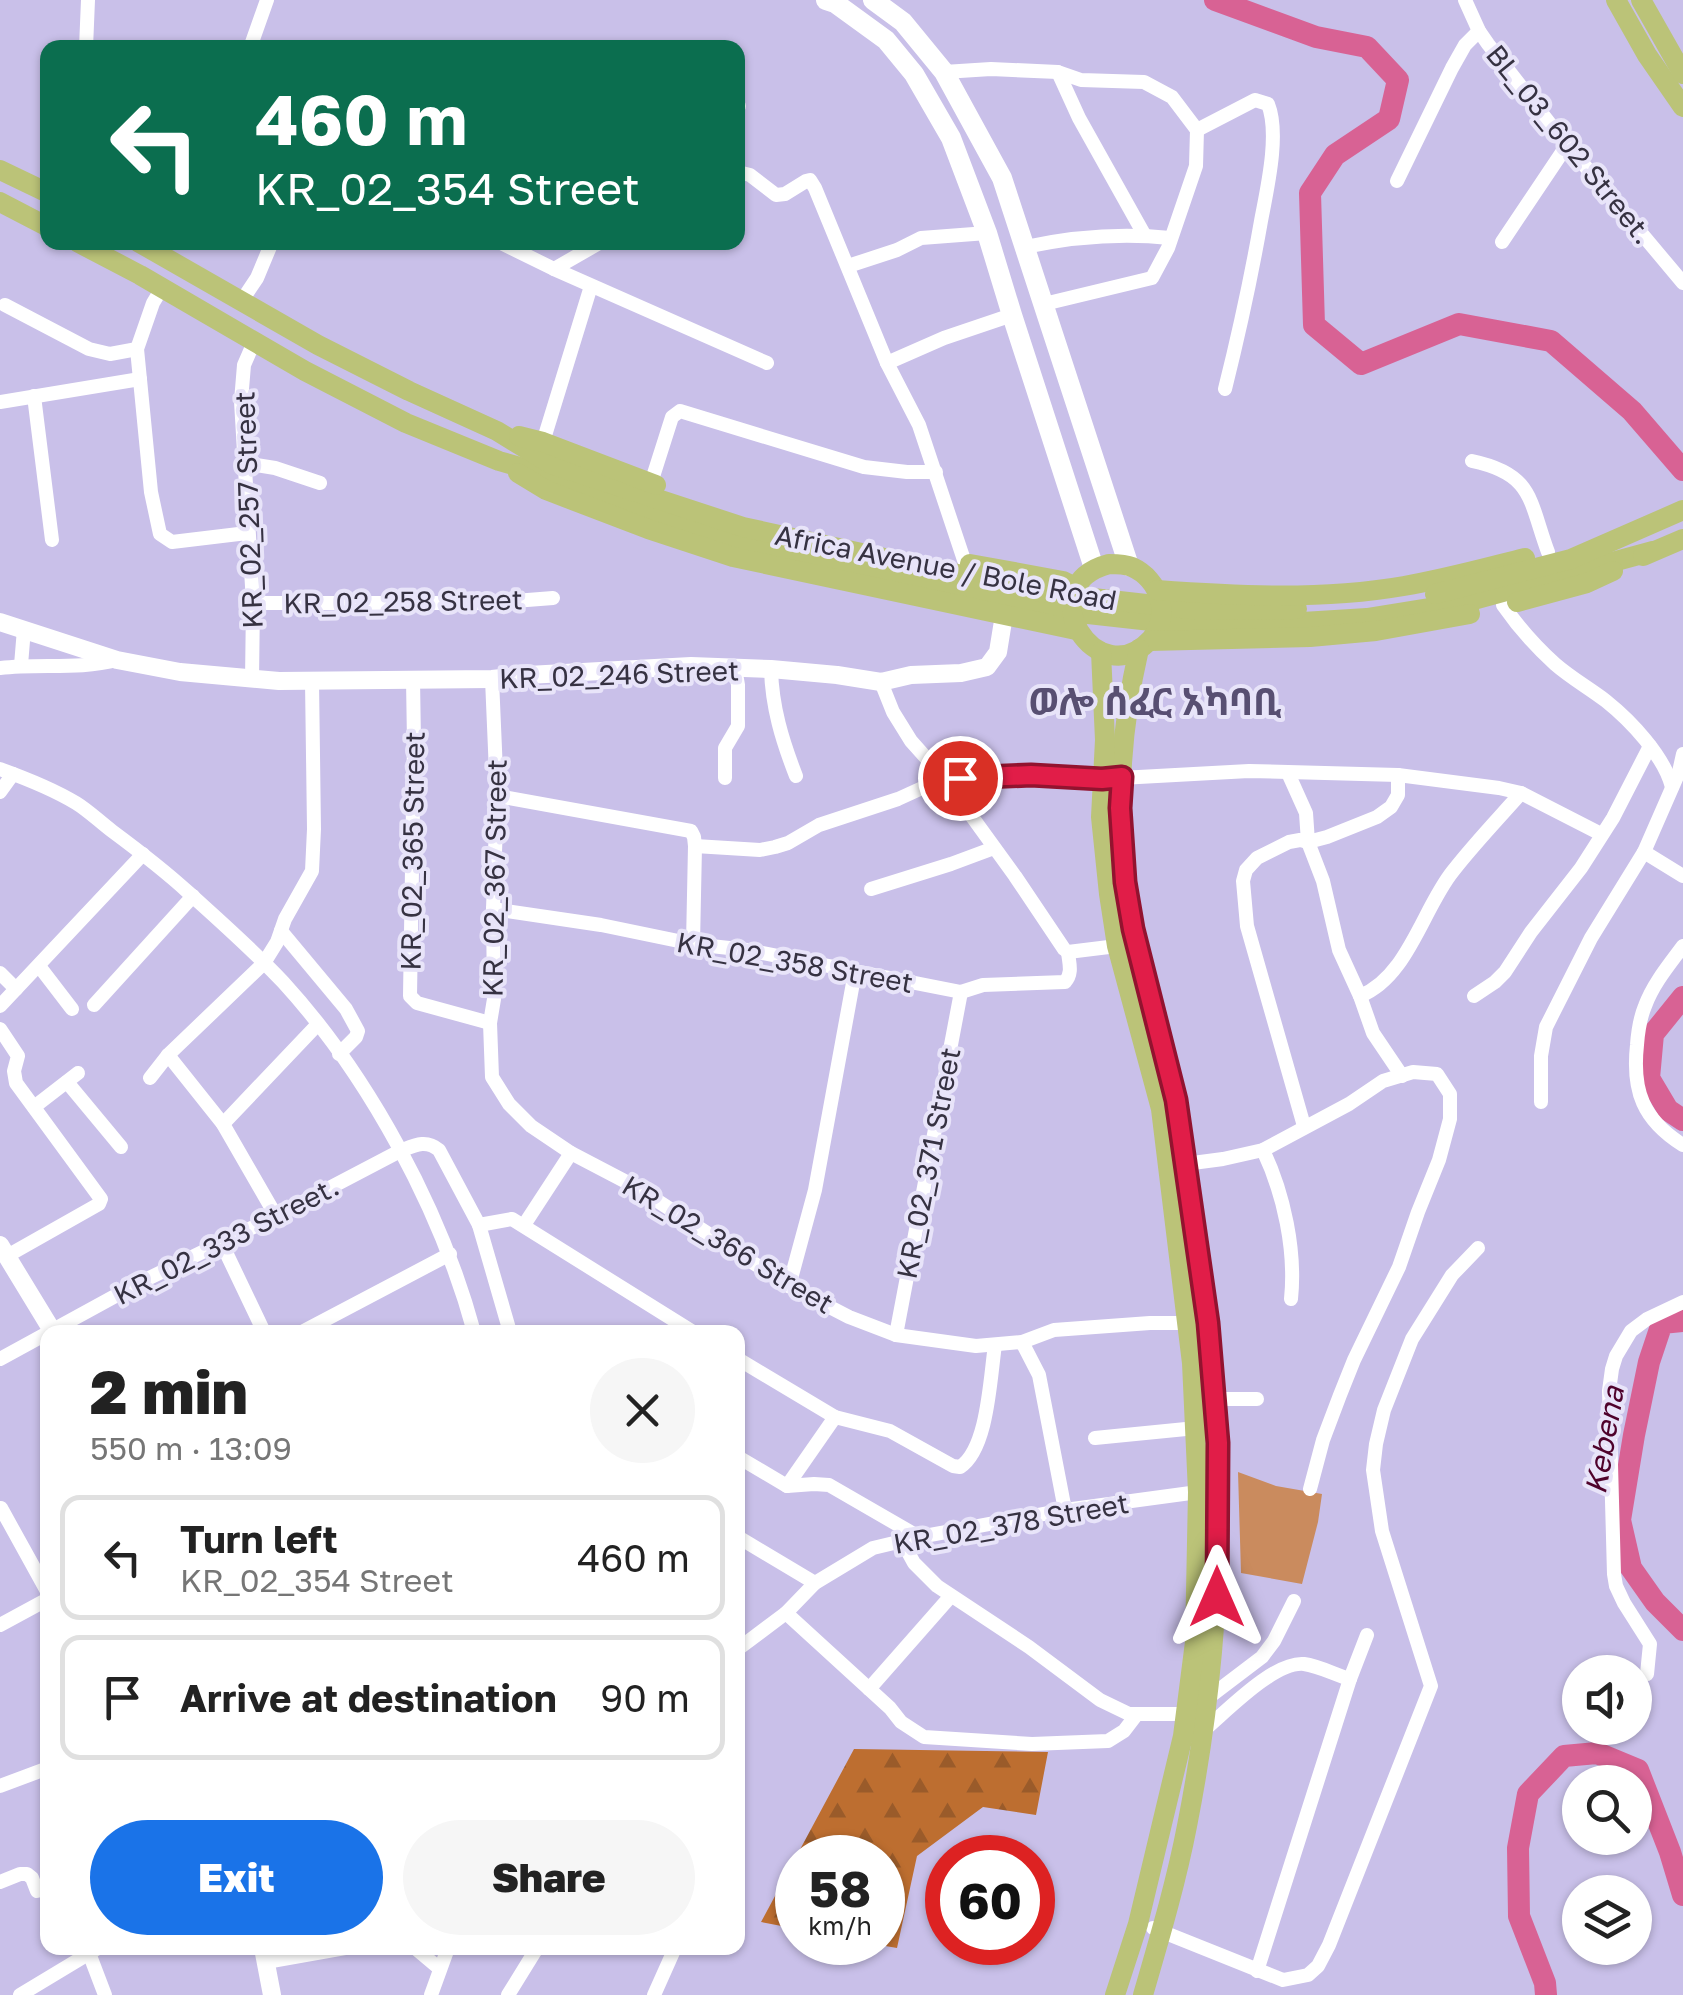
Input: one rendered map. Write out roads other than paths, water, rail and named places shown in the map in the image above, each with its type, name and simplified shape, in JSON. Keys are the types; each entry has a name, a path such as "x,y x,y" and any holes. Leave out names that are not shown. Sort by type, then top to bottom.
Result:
{"main road":[{"path":"826,0 886,40 914,74 951,138 988,233 1094,568"},
{"path":"873,0 904,22 944,72 1002,178 1129,566"},
{"path":"1616,0 1683,107"},
{"path":"1640,0 1683,74"},
{"path":"0,170 40,188"},
{"path":"0,202 40,224"},
{"name":"Africa Avenue / Bole Road","path":"92,250 406,424 499,461 766,548 1070,612 1178,624 1254,625 1402,612 1503,592 1683,540"},
{"name":"Africa Avenue / Bole Road","path":"172,251 241,302 409,391 497,431 551,464 743,527 1040,592 1180,608 1244,611 1339,607 1426,595 1572,559 1682,510"},
{"name":"Africa Avenue / Bole Road","path":"497,431 544,442 651,483 822,534 1063,582 1075,590"},
{"name":"Africa Avenue / Bole Road","path":"499,461 546,490 734,557 1068,625"},
{"name":"Africa Avenue / Bole Road","path":"1159,596 1252,597 1401,587 1643,527"},
{"name":"Africa Avenue / Bole Road","path":"1147,651 1429,623 1587,583 1653,551"},
{"path":"1143,1995 1187,1829 1208,1698 1217,1597 1218,1443 1215,1399 1160,1110 1118,946 1101,817 1126,711 1162,618 1159,596 1146,576 1129,566 1109,564 1094,568 1075,590 1068,631 1102,662 1147,651"},
{"path":"1102,662 1105,740 1120,808 1125,882 1176,1100 1198,1323 1195,1642 1184,1736 1138,1924 1115,1995"}],"street":[{"path":"86,40 88,0"},
{"path":"253,40 268,0"},
{"name":"BL_03_602 Street.","path":"1465,0 1479,31 1567,145 1683,283"},
{"path":"1397,181 1452,68 1465,45 1479,31"},
{"path":"944,72 1058,72 1081,80 1144,82 1172,97 1197,130 1196,166 1157,271 1148,280 1044,304"},
{"path":"1058,72 1144,236"},
{"path":"1197,130 1256,100 1268,104 1272,114 1266,194 1244,313 1224,390"},
{"path":"1502,242 1567,145"},
{"path":"745,173 776,195 810,180 815,188 887,363 919,425 967,563"},
{"path":"848,266 922,238 988,233"},
{"path":"1025,247 1056,241 1170,238"},
{"path":"241,302 269,250"},
{"path":"515,250 766,363"},
{"path":"554,269 587,250"},
{"path":"544,442 591,286"},
{"path":"162,288 137,348 151,492 160,534 172,542 247,533"},
{"path":"6,305 89,348 110,354 137,348"},
{"path":"887,363 1012,314"},
{"name":"KR_02_257 Street","path":"252,680 242,383 244,365 254,342"},
{"path":"0,402 140,380"},
{"path":"34,396 52,540"},
{"path":"651,483 672,417 680,412 864,467 936,472"},
{"path":"1472,462 1508,471 1518,481 1534,510 1548,552"},
{"path":"244,464 274,468 320,483"},
{"name":"KR_02_258 Street","path":"252,603 488,603 553,598"},
{"path":"1504,605 1526,636 1558,667 1610,704 1650,746 1664,766 1672,788"},
{"name":"KR_02_246 Street","path":"252,680 492,679 662,666 771,669 881,682 987,667 998,652 1004,614"},
{"path":"0,622 117,660 252,680"},
{"path":"21,665 24,629"},
{"path":"0,668 82,666 117,660"},
{"path":"725,778 726,748 738,726 735,668"},
{"path":"771,669 778,725 796,776"},
{"name":"KR_02_365 Street","path":"413,679 410,996 417,1004 490,1023"},
{"name":"KR_02_367 Street","path":"492,679 497,796 492,1077"},
{"path":"150,1078 168,1055 264,963 312,872 312,681"},
{"path":"881,682 911,741 944,778 1060,946 1068,952 1118,946"},
{"path":"1474,996 1505,972 1580,868 1613,818 1650,746"},
{"path":"1541,1102 1546,1027 1591,938 1644,852 1683,754"},
{"path":"0,792 6,771 76,803 193,896 264,963 318,1024 400,1151 450,1254 472,1325"},
{"path":"694,846 760,850 775,847 819,825 898,799 944,778 1112,778 1249,771 1398,775 1520,793 1601,834"},
{"path":"1288,773 1306,813 1308,842 1323,881 1339,950 1373,1033 1402,1076"},
{"path":"1304,1126 1247,926 1243,881 1246,870 1257,858 1289,842 1327,837 1391,807 1398,795 1398,775"},
{"path":"1360,996 1388,976 1408,949 1451,872 1520,793"},
{"path":"497,796 687,829 694,836 693,944"},
{"path":"872,889 994,848"},
{"path":"1644,852 1683,876"},
{"path":"0,1006 143,854"},
{"path":"94,1005 193,896"},
{"name":"KR_02_358 Street","path":"493,909 762,953 961,992 983,985 1065,982 1070,977 1068,952"},
{"path":"280,931 346,1009 358,1031 339,1054"},
{"path":"1683,946 1645,1004 1639,1024 1635,1074 1646,1110 1662,1130 1683,1145"},
{"path":"39,966 72,1008"},
{"path":"789,1286 815,1190 855,972"},
{"path":"0,973 16,989"},
{"name":"KR_02_371 Street","path":"896,1334 961,992"},
{"path":"224,1124 318,1024"},
{"path":"0,1029 18,1056 14,1077 102,1199 99,1204 4,1251 48,1325"},
{"path":"168,1055 224,1124 276,1216"},
{"path":"1185,1164 1263,1150 1383,1081 1413,1072 1436,1074 1450,1094 1450,1119 1439,1160 1399,1267 1334,1410 1310,1488"},
{"path":"34,1106 72,1077 121,1147"},
{"name":"KR_02_366 Street","path":"492,1077 509,1104 531,1126 572,1153 636,1186 789,1286 849,1317 896,1334 976,1346 1022,1342 1054,1330 1198,1323"},
{"path":"400,1151 422,1143 432,1143 439,1150 479,1225 508,1325"},
{"path":"1263,1150 1280,1194 1292,1255 1291,1299"},
{"name":"KR_02_333 Street.","path":"63,1325 400,1151"},
{"path":"524,1224 572,1153"},
{"path":"479,1225 512,1219 524,1224 682,1325"},
{"path":"222,1244 261,1325"},
{"path":"1138,1924 1258,1971 1285,1988 1318,1966 1329,1946 1431,1686 1382,1530 1373,1470 1384,1410 1412,1339 1452,1276 1478,1248"},
{"path":"315,1325 450,1254"},
{"path":"1649,1655 1650,1644 1624,1604 1614,1574 1609,1391 1616,1356 1632,1330 1683,1302"},
{"name":"KR_02_333 Street.","path":"0,1359 40,1337"},
{"path":"1022,1342 1039,1375 1065,1510"},
{"path":"745,1363 835,1417 890,1431 960,1467 970,1461 982,1436 995,1345"},
{"path":"1215,1399 1258,1398"},
{"path":"787,1486 835,1417"},
{"path":"1095,1438 1196,1428"},
{"path":"745,1461 787,1486 829,1486 919,1537"},
{"name":"KR_02_378 Street","path":"745,1644 786,1613 815,1583 873,1548 1065,1510 1198,1492"},
{"path":"1,1508 40,1581"},
{"path":"745,1541 815,1583"},
{"path":"902,1541 914,1563 950,1596 1029,1647 1100,1700 1121,1712 1186,1714"},
{"path":"869,1689 950,1596"},
{"path":"0,1625 40,1601"},
{"path":"1208,1698 1262,1658 1294,1601"},
{"path":"786,1613 910,1729 924,1737 1032,1744 1108,1741 1137,1714"},
{"path":"1258,1971 1367,1635"},
{"path":"1203,1731 1271,1674 1290,1666 1303,1664 1350,1680"},
{"path":"0,1786 40,1771"},
{"path":"0,1882 27,1874 37,1890"},
{"path":"20,1995 85,1955"},
{"path":"94,1955 105,1995"},
{"path":"265,1955 272,1995"},
{"path":"424,1955 440,1969"},
{"path":"431,1995 445,1955"},
{"path":"508,1995 534,1955"},
{"path":"654,1995 672,1955"}],"waterway":[{"name":"Kebena","path":"1215,0 1316,37 1367,47 1398,80 1389,119 1335,155 1310,193 1314,325 1361,364 1459,324 1551,341 1632,411 1683,470"},
{"name":"Kebena","path":"1683,997 1653,1034 1649,1078 1668,1110 1683,1120"},
{"name":"Kebena","path":"1683,1321 1662,1323 1649,1362 1620,1520 1631,1568 1655,1602 1683,1630"},
{"name":"Kebena","path":"1546,1995 1519,1916 1518,1848 1528,1794 1564,1756 1597,1753 1638,1770 1683,1895"}],"district":[{"name":"ወሎ ሰፈር አካባቢ","path":"1155,700"}]}
